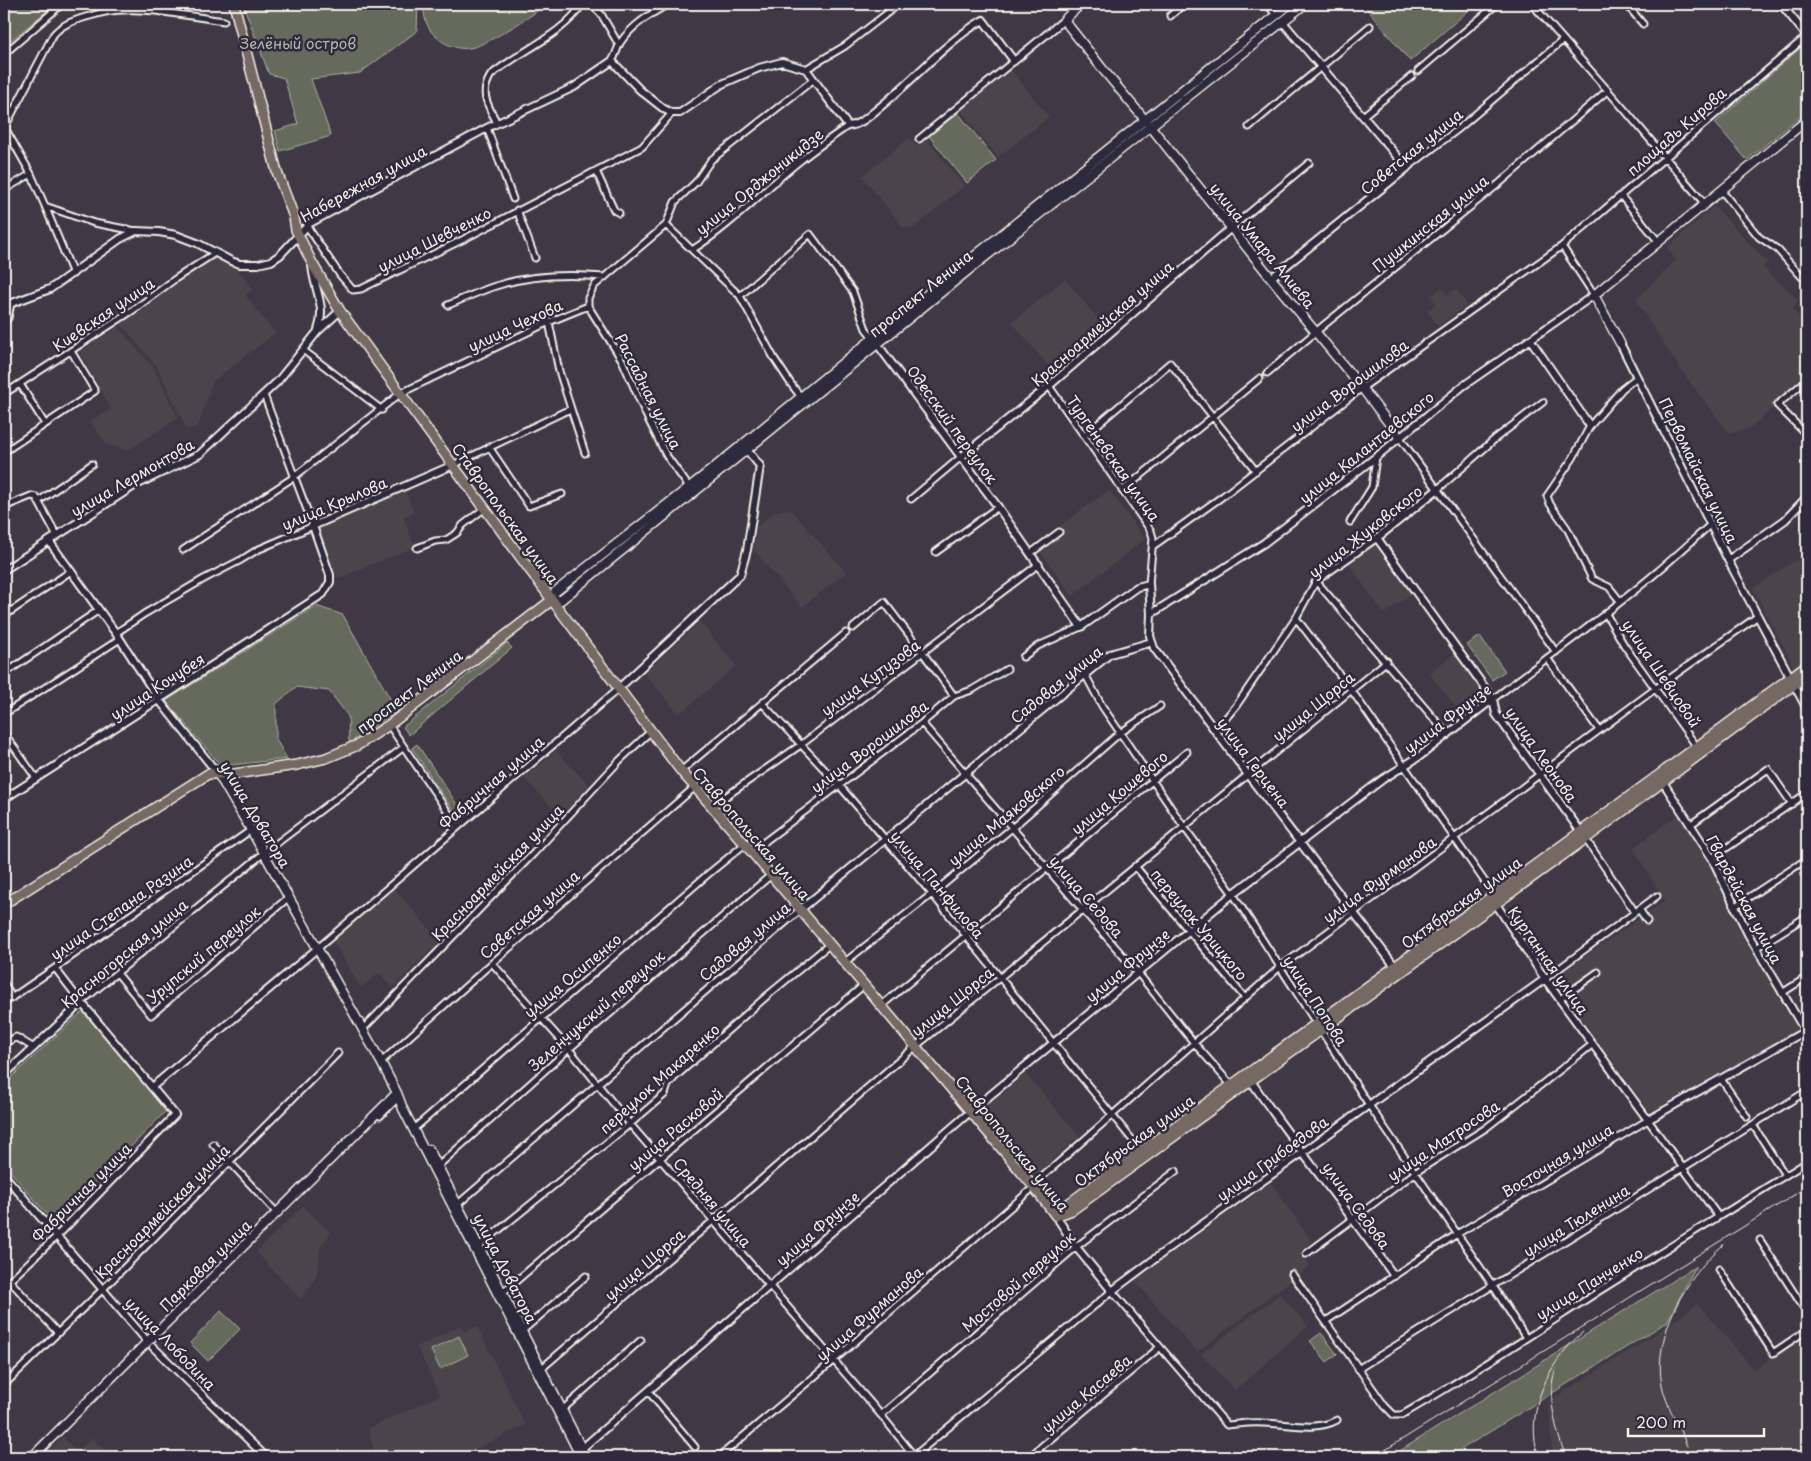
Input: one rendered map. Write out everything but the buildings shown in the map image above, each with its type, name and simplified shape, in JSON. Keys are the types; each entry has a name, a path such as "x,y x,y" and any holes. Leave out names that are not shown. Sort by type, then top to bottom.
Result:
{"main road":[{"path":"229,4 273,173 290,219 297,232"},
{"path":"234,4 277,172 294,218 297,232"},
{"path":"1064,20 1081,4"},
{"name":"проспект Ленина","path":"552,600 561,600 747,450 1145,119 1290,4"},
{"name":"проспект Ленина","path":"4,904 208,774 255,772 318,760 358,745 389,725 552,600 555,592 801,397 970,269 1305,4"},
{"name":"улица Умара Алиева","path":"1064,20 1362,388 1400,438"},
{"path":"1594,295 1807,120"},
{"name":"Ставропольская улица","path":"297,232 312,263 340,311 650,732 681,771 882,1005 1056,1216"},
{"name":"Первомайская улица","path":"1594,295 1620,343"},
{"name":"Октябрьская улица","path":"1056,1216 1068,1204 1143,1154 1661,778 1792,681 1807,665"},
{"name":"Октябрьская улица","path":"1661,778 1697,747 1792,681 1807,675"},
{"name":"улица Доватора","path":"218,774 381,1062 580,1453 586,1457"},
{"name":"Октябрьская улица","path":"1143,1154 1232,1086 1248,1078"},
{"name":"улица Доватора","path":"398,1095 405,1104 458,1204 562,1410 580,1453"},
{"name":"Парковая улица","path":"32,1457 151,1344 277,1213 398,1095"}],"street":[{"path":"4,54 62,4"},
{"path":"497,123 485,99 484,90 491,75 559,28 572,17 582,4"},
{"path":"591,4 601,14 619,45"},
{"path":"669,4 652,13 631,29 619,45 612,61 640,90 672,113 680,113 722,84 759,68 782,62 806,69 812,80 848,126"},
{"path":"806,69 846,46 899,4"},
{"path":"1170,16 1182,4"},
{"path":"1266,4 1276,15"},
{"path":"1418,71 1497,4"},
{"path":"1532,4 1704,203"},
{"path":"1626,4 1643,24"},
{"path":"1781,4 1807,36"},
{"path":"73,274 31,174 4,128 53,35 58,28 68,22 100,12 122,10 143,10 224,22"},
{"name":"улица Орджоникидзе","path":"692,250 751,204 802,159 848,126 856,125 883,104 965,31 983,20 1014,62"},
{"path":"919,139 1064,20"},
{"path":"1282,22 1322,66 1408,168"},
{"path":"1250,127 1370,26"},
{"name":"площадь Кирова","path":"1562,246 1807,36"},
{"name":"Советская улица","path":"1272,278 1459,128 1563,40"},
{"name":"Набережная улица","path":"136,231 176,235 240,264 264,264 280,255 291,245 297,232 307,226 487,128 574,87 612,61"},
{"path":"1364,116 1412,76"},
{"path":"588,306 588,298 591,292 605,277 666,225 675,202 696,182 711,160 812,80"},
{"name":"Пушкинская улица","path":"1267,373 1501,182 1608,90"},
{"name":"улица Шевченко","path":"307,226 340,275 353,290 361,289 462,240 642,147 672,113"},
{"path":"487,128 513,198"},
{"name":"Красноармейская улица","path":"910,500 1049,386 1309,163"},
{"path":"596,171 614,210 619,213"},
{"path":"4,190 31,174"},
{"path":"1721,190 1759,237 1777,249 1802,277 1807,280"},
{"path":"1621,196 1658,241"},
{"path":"45,206 94,223 136,231"},
{"path":"517,210 535,258"},
{"path":"666,225 740,296 774,358 801,397"},
{"path":"4,306 50,289 136,231"},
{"name":"Одесский переулок","path":"740,296 810,234 853,292 866,329 962,457 1039,564 1081,627"},
{"name":"Первомайская улица","path":"1562,246 1594,295"},
{"name":"улица Ворошилова","path":"1153,546 1223,496 1362,388 1562,246"},
{"name":"Киевская улица","path":"4,394 216,253"},
{"path":"312,263 313,279 322,313 318,331"},
{"path":"448,305 501,284 546,276 572,274 605,277"},
{"name":"улица Калантаевского","path":"1152,614 1264,543 1376,457 1463,386 1594,295"},
{"path":"4,323 8,318 11,303"},
{"name":"улица Чехова","path":"183,550 294,477 402,393 549,322 588,306"},
{"name":"Рассадная улица","path":"588,306 622,360 666,455 689,487"},
{"name":"улица Лермонтова","path":"4,570 49,541 56,534 134,486 200,454 264,395 285,373 318,331 340,311"},
{"path":"549,322 559,371 585,453"},
{"path":"1530,339 1590,426"},
{"name":"Первомайская улица","path":"1620,343 1728,560 1807,709"},
{"path":"303,350 382,410"},
{"path":"4,452 95,391 71,351"},
{"path":"1084,436 1170,363 1256,471"},
{"name":"улица Шевцовой","path":"1620,601 1609,587 1592,579 1567,528 1550,504 1547,496 1573,458 1590,426 1622,389 1638,377"},
{"path":"1122,491 1260,378"},
{"path":"1807,380 1777,405 1807,435"},
{"path":"20,384 45,424"},
{"name":"Тургеневская улица","path":"1049,386 1151,531 1153,546"},
{"path":"264,395 313,526"},
{"name":"улица Жуковского","path":"1214,730 1236,706 1296,618 1316,581 1377,538 1438,489 1496,438 1543,402"},
{"name":"улица Крылова","path":"116,633 144,614 257,550 453,465 570,409"},
{"name":"улица Умара Алиева","path":"1400,438 1556,652"},
{"path":"489,447 529,506 562,494"},
{"name":"Фабричная улица","path":"4,1286 57,1236 175,1115 152,1087 318,948 618,689 740,575 747,550 760,466 747,450"},
{"path":"1350,522 1372,487 1376,457"},
{"path":"39,501 92,464"},
{"path":"4,507 31,496 36,497 56,534"},
{"path":"1728,560 1785,520 1807,497"},
{"path":"936,552 998,507"},
{"path":"417,548 435,541 446,540 457,533 463,525 485,508"},
{"name":"улица Фрунзе","path":"580,1453 648,1391 970,1112 1190,929 1383,779 1420,756 1606,614 1711,524"},
{"name":"улица Кочубея","path":"4,799 324,594 330,582 330,575 313,526"},
{"path":"1031,553 1058,532"},
{"name":"улица Леонова","path":"1377,538 1493,699 1496,714 1637,910 1647,921"},
{"name":"улица Доватора","path":"49,541 116,633 159,700 218,774"},
{"name":"улица Герцена","path":"1153,546 1149,584 1152,642 1161,659 1397,970"},
{"name":"улица Кутузова","path":"712,806 802,744 1039,564"},
{"path":"4,616 71,571"},
{"path":"1316,581 1387,661 1448,735"},
{"path":"1023,657 1038,646 1081,627 1137,587 1149,584"},
{"path":"854,628 884,602 924,653 954,696"},
{"path":"4,674 99,610"},
{"name":"улица Шевцовой","path":"1606,614 1624,645 1697,747"},
{"name":"улица Фурманова","path":"719,1457 834,1360 1279,968 1655,689 1758,616"},
{"name":"Курганная улица","path":"1296,618 1352,691 1403,767 1455,838 1545,979 1718,1216"},
{"path":"681,771 846,634"},
{"path":"4,714 120,640"},
{"name":"Садовая улица","path":"458,1204 800,910 1086,676 1110,654 1152,642"},
{"path":"1547,658 1600,730"},
{"name":"улица Щорса","path":"541,1369 916,1046 1387,661"},
{"name":"улица Ворошилова","path":"748,848 840,785 922,723 954,696 972,690 1007,669"},
{"name":"улица Попова","path":"1086,676 1102,706 1184,827 1233,894 1369,1105 1493,1286 1526,1338"},
{"name":"улица Панфилова","path":"762,702 840,785 932,894 1143,1154"},
{"name":"улица Маяковского","path":"845,962 1012,828 1120,733 1160,706"},
{"name":"улица Седова","path":"922,723 1138,973 1194,1043 1232,1086"},
{"path":"389,725 458,827"},
{"name":"Красноармейская улица","path":"363,1029 620,760 650,732"},
{"path":"4,735 36,778"},
{"path":"264,854 404,747"},
{"name":"улица Кошевого","path":"882,1005 1187,752"},
{"path":"1690,824 1768,769 1792,804"},
{"name":"Гвардейская улица","path":"1661,778 1712,858 1734,907 1756,948 1806,1032"},
{"name":"Советская улица","path":"381,1062 695,787"},
{"path":"1712,858 1807,793"},
{"name":"улица Степана Разина","path":"4,1003 251,830"},
{"name":"улица Осипенко","path":"417,1126 707,874 748,848"},
{"name":"Красногорская улица","path":"4,1075 81,1002 264,854"},
{"path":"1734,907 1807,860"},
{"name":"переулок Урицкого","path":"1135,866 1190,929 1245,998"},
{"name":"Зеленчукский переулок","path":"438,1166 569,1049 771,875"},
{"name":"улица Грибоедова","path":"914,1456 1112,1291 1657,896"},
{"name":"Урупский переулок","path":"117,973 150,1015 289,897"},
{"path":"1756,948 1807,916"},
{"name":"переулок Макаренко","path":"479,1246 665,1094 675,1076 830,944"},
{"name":"Средняя улица","path":"492,963 569,1049 630,1124 834,1360 914,1456"},
{"path":"55,968 152,1087"},
{"path":"1560,999 1598,972"},
{"path":"1782,993 1807,977"},
{"path":"4,983 12,998"},
{"name":"улица Расковой","path":"502,1293 864,985"},
{"name":"Восточная улица","path":"1326,1321 1457,1234 1648,1120 1806,1032"},
{"path":"4,1044 16,1036 34,1048"},
{"name":"улица Матросова","path":"1306,1254 1416,1172 1486,1128 1593,1044"},
{"name":"Красноармейская улица","path":"4,1385 103,1289 338,1053"},
{"name":"улица Седова","path":"1248,1078 1302,1153 1354,1218 1394,1276"},
{"path":"1721,1079 1747,1117"},
{"name":"улица Тюленина","path":"1358,1369 1807,1092"},
{"path":"380,1116 398,1095"},
{"path":"1753,1126 1785,1176"},
{"path":"213,1144 277,1213"},
{"name":"улица Панченко","path":"1358,1369 1385,1406 1394,1415 1402,1415 1465,1379 1718,1216 1807,1162"},
{"name":"Мостовой переулок","path":"881,1415 1076,1247 1176,1171"},
{"name":"улица Лободина","path":"5,1178 151,1344 266,1457"},
{"name":"Ставропольская улица","path":"1056,1216 1076,1247 1227,1425 1262,1423 1303,1426 1328,1425 1337,1420"},
{"path":"1760,1240 1807,1313"},
{"path":"1719,1269 1773,1353 1807,1330"},
{"path":"1292,1274 1358,1369"},
{"path":"522,1331 586,1276"},
{"path":"10,1281 58,1333"},
{"path":"562,1410 640,1340"},
{"name":"улица Касаева","path":"1029,1457 1160,1347"},
{"path":"648,1391 695,1447"}],"shaded area":[{"path":"1011,70 1049,117 998,157 961,111"},
{"path":"909,138 917,146 926,139 964,186 914,228 904,228 862,176"},
{"path":"1714,206 1767,262 1763,267 1798,300 1792,309 1807,326 1807,378 1749,429 1729,433 1678,366 1636,300 1676,260 1667,248"},
{"path":"215,257 235,267 253,289 245,295 275,333 213,381 198,426 187,430 158,368 121,324"},
{"path":"1065,279 1106,329 1055,374 1012,322"},
{"path":"1442,288 1447,295 1456,289 1467,305 1438,326 1427,310 1436,304 1431,296"},
{"path":"118,327 154,368 178,418 128,450 107,445 90,421 111,409 80,352"},
{"path":"1109,490 1145,539 1072,596 1035,544"},
{"path":"405,491 414,512 403,517 415,547 338,578 317,526"},
{"path":"790,509 846,572 802,607 753,549 758,526 774,512"},
{"path":"1374,544 1411,594 1384,614 1349,564"},
{"path":"1807,553 1807,658 1794,667 1753,588"},
{"path":"700,622 736,666 679,714 644,673"},
{"path":"1454,654 1482,693 1459,711 1429,673"},
{"path":"556,751 590,786 560,816 524,778"},
{"path":"1678,815 1711,868 1737,925 1798,1031 1650,1112 1553,979 1665,901 1633,848"},
{"path":"392,886 440,941 392,988 379,973 361,988 333,941 340,936 338,933"},
{"path":"1026,1074 1079,1136 1037,1173 983,1110"},
{"path":"1271,1183 1312,1242 1300,1251 1310,1266 1197,1352 1134,1280"},
{"path":"303,1206 331,1233 321,1245 316,1278 301,1299 256,1252"},
{"path":"1280,1294 1308,1326 1235,1390 1201,1354"},
{"path":"1698,1304 1754,1370 1807,1335 1807,1457 1556,1457 1552,1449 1549,1401 1659,1332"},
{"path":"460,1326 464,1332 477,1326 525,1425 459,1457 376,1457 368,1429 440,1395 417,1347"},
{"path":"63,1437 77,1452 92,1438 111,1457 43,1457"}],"green space":[{"path":"4,4 55,4 4,46"},
{"name":"Зелёный остров","path":"243,4 418,4 417,31 360,73 311,79 331,136 280,151 275,131 298,124 284,78 269,74"},
{"path":"423,4 546,4 521,22 477,46 458,48 440,40 431,31 424,15"},
{"path":"1363,4 1476,4 1410,61"},
{"path":"1807,42 1807,111 1747,160 1715,123"},
{"path":"958,113 996,160 967,183 929,136"},
{"path":"316,606 343,615 397,711 349,743 348,716 329,691 296,687 276,704 276,739 287,759 221,766 166,701"},
{"path":"1480,636 1505,671 1492,680 1467,645"},
{"path":"507,643 512,648 409,735 403,727"},
{"path":"417,744 464,815 459,819 412,748"},
{"path":"83,1011 166,1111 55,1224 4,1164 4,1084"},
{"path":"1696,1266 1667,1322 1449,1457 1390,1457"},
{"path":"221,1311 240,1329 208,1361 190,1343"},
{"path":"1321,1333 1337,1354 1327,1362 1310,1341"},
{"path":"459,1336 468,1355 440,1369 431,1350"}],"railway":[{"path":"1374,1457 1807,1187"},
{"path":"1687,1446 1664,1393 1660,1366 1662,1347 1667,1327 1685,1290 1697,1273 1723,1245"},
{"path":"1539,1457 1534,1423 1542,1389 1560,1357 1583,1332"},
{"path":"1556,1369 1553,1379 1552,1401 1556,1425 1566,1457"}]}
